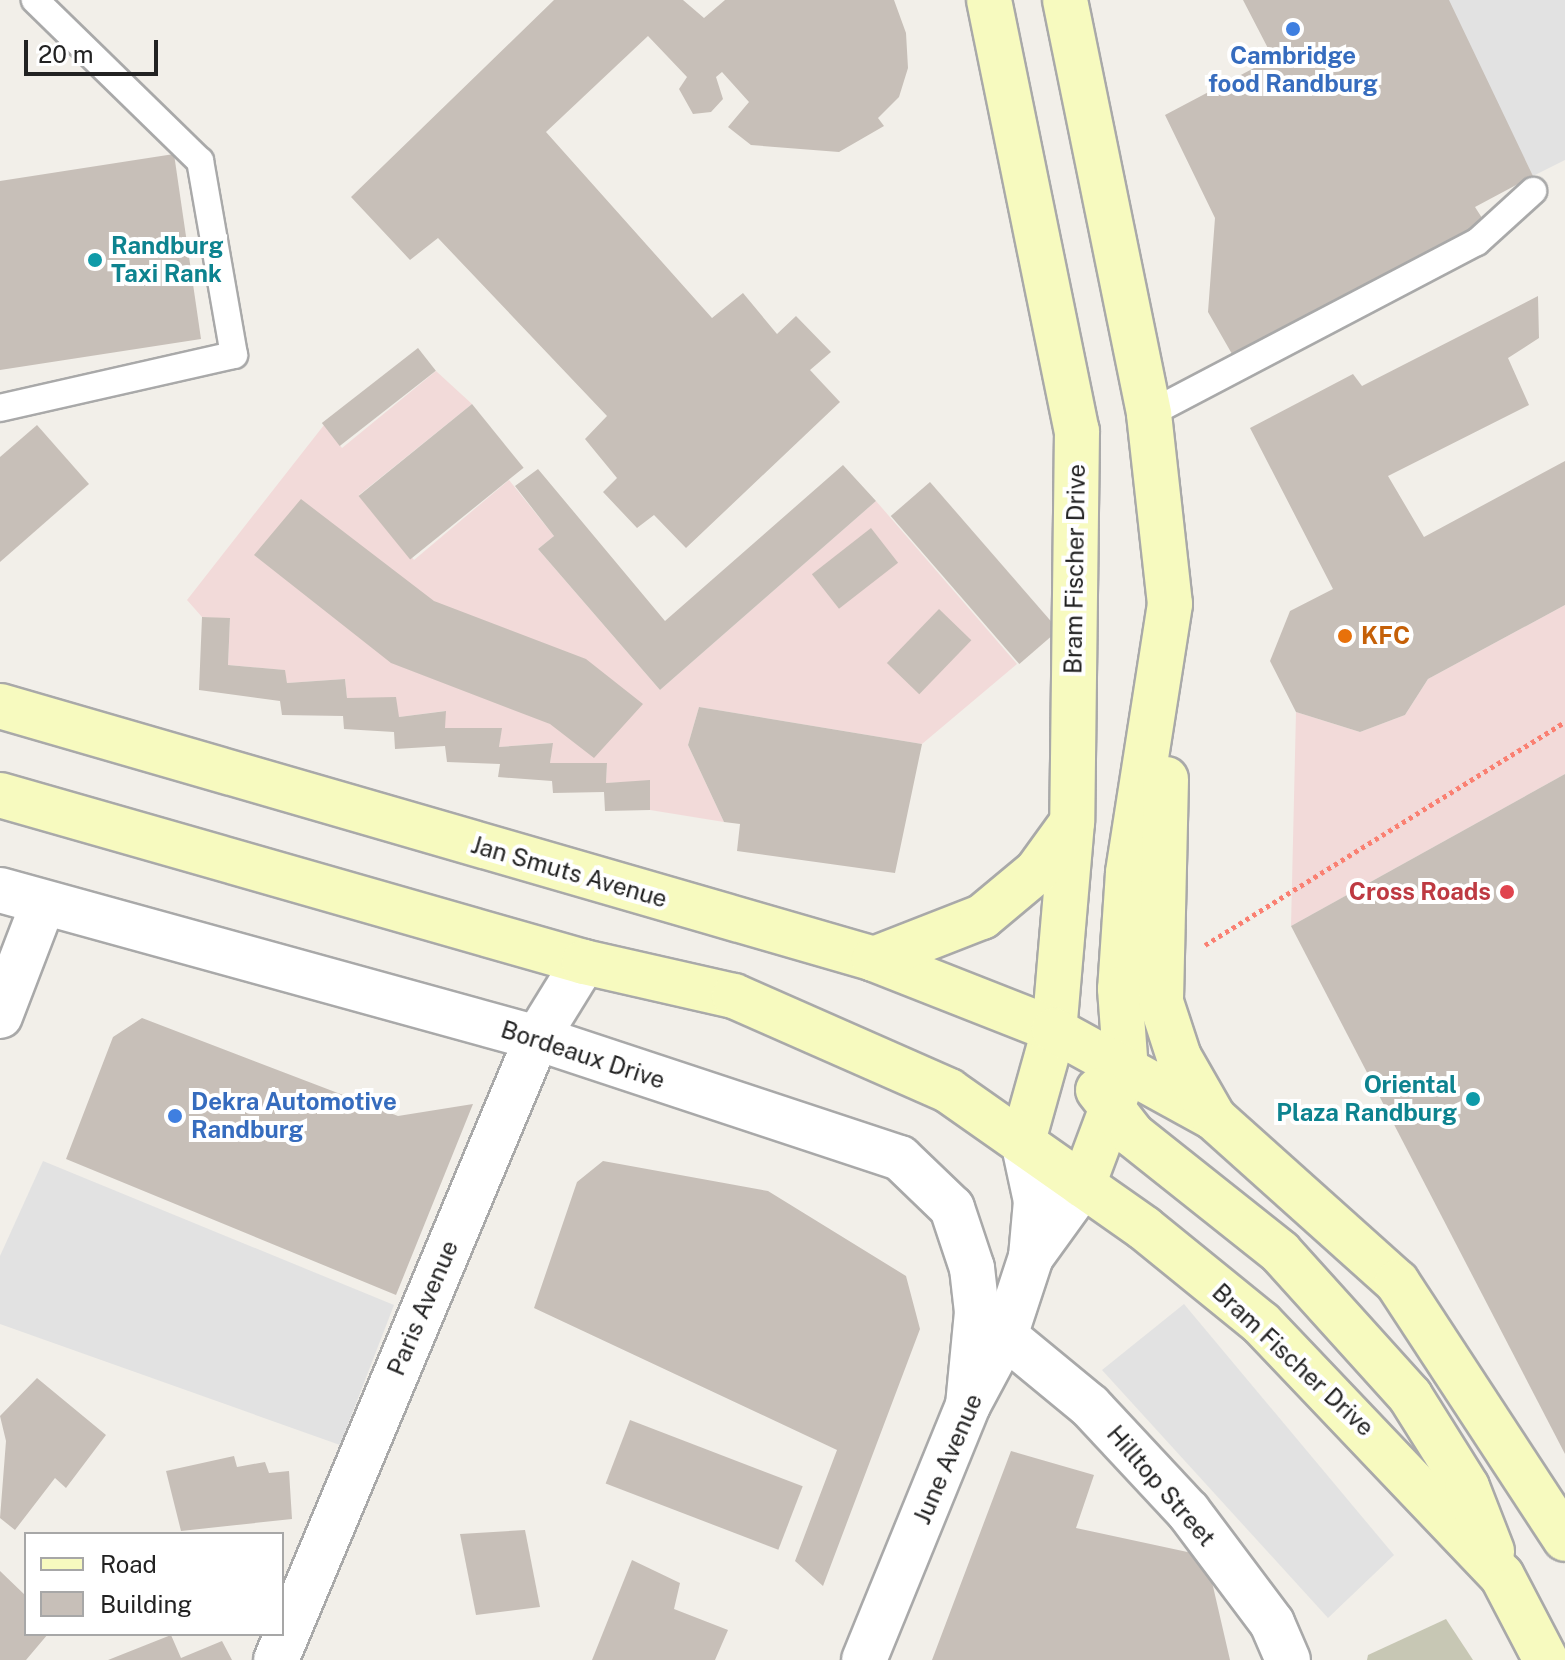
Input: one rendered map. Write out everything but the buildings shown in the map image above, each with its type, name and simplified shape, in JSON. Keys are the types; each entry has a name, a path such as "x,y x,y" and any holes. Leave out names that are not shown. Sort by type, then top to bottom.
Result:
{"main road":[{"name":"Bram Fischer Drive","path":"989,0 1077,431 1072,822 1054,1030 1023,1141"},
{"path":"1065,0 1149,414 1170,604 1161,1002 1179,1057 1214,1118"},
{"path":"0,795 584,962 734,996 859,1046 949,1091 1083,1185 1113,1112 1126,1070 1120,989 1128,873 1170,604"},
{"name":"Jan Smuts Avenue","path":"0,706 874,959 1054,1030 1126,1070"},
{"path":"874,959 982,917 1037,871 1072,822"},
{"path":"1054,1030 1113,1112 1280,1252 1410,1396 1467,1487 1502,1576"},
{"path":"1126,1070 1214,1118 1397,1282 1565,1539"},
{"name":"Bram Fischer Drive","path":"1083,1185 1261,1323 1502,1576 1546,1660"}],"street":[{"name":"Bordeaux Drive","path":"0,890 537,1038 900,1158 952,1208 972,1268 977,1312 968,1405"},
{"path":"0,1016 43,904"},
{"name":"Paris Avenue","path":"276,1660 537,1038 584,962"},
{"name":"June Avenue","path":"864,1660 968,1405 1005,1336 1031,1257 1036,1201 1023,1141"},
{"name":"June Avenue","path":"1031,1257 1083,1185"},
{"name":"Hilltop Street","path":"1005,1336 1090,1406 1188,1511 1272,1623 1288,1660"}],"lane":[{"path":"0,408 234,355 200,161 35,0"},
{"path":"1149,414 1477,242 1533,191"}],"path":[{"path":"1161,972 1565,722"}],"shaded area":[{"path":"1446,0 1565,0 1565,160 1533,176"},
{"path":"436,371 472,404 359,495 414,560 509,480 554,536 538,549 660,690 876,501 1017,664 922,744 699,707 688,745 724,822 650,810 650,781 606,783 607,763 550,763 552,743 499,747 501,728 445,728 445,711 399,717 347,698 345,679 287,683 284,670 228,665 230,619 202,617 187,600 324,425 342,448"},
{"path":"1565,605 1565,774 1291,926 1296,712 1360,732 1405,715 1428,679"},
{"path":"43,1161 394,1305 340,1445 0,1324 0,1256"},
{"path":"1184,1304 1394,1555 1328,1618 1102,1370"},
{"path":"1446,1619 1473,1660 1367,1660 1368,1655"}],"place":[{"name":"Cambridge food Randburg","path":"1293,29"},
{"name":"Randburg Taxi Rank","path":"95,260"},
{"name":"KFC","path":"1345,636"},
{"name":"Cross Roads","path":"1507,892"},
{"name":"Oriental Plaza Randburg","path":"1473,1099"},
{"name":"Dekra Automotive Randburg","path":"175,1116"}]}
